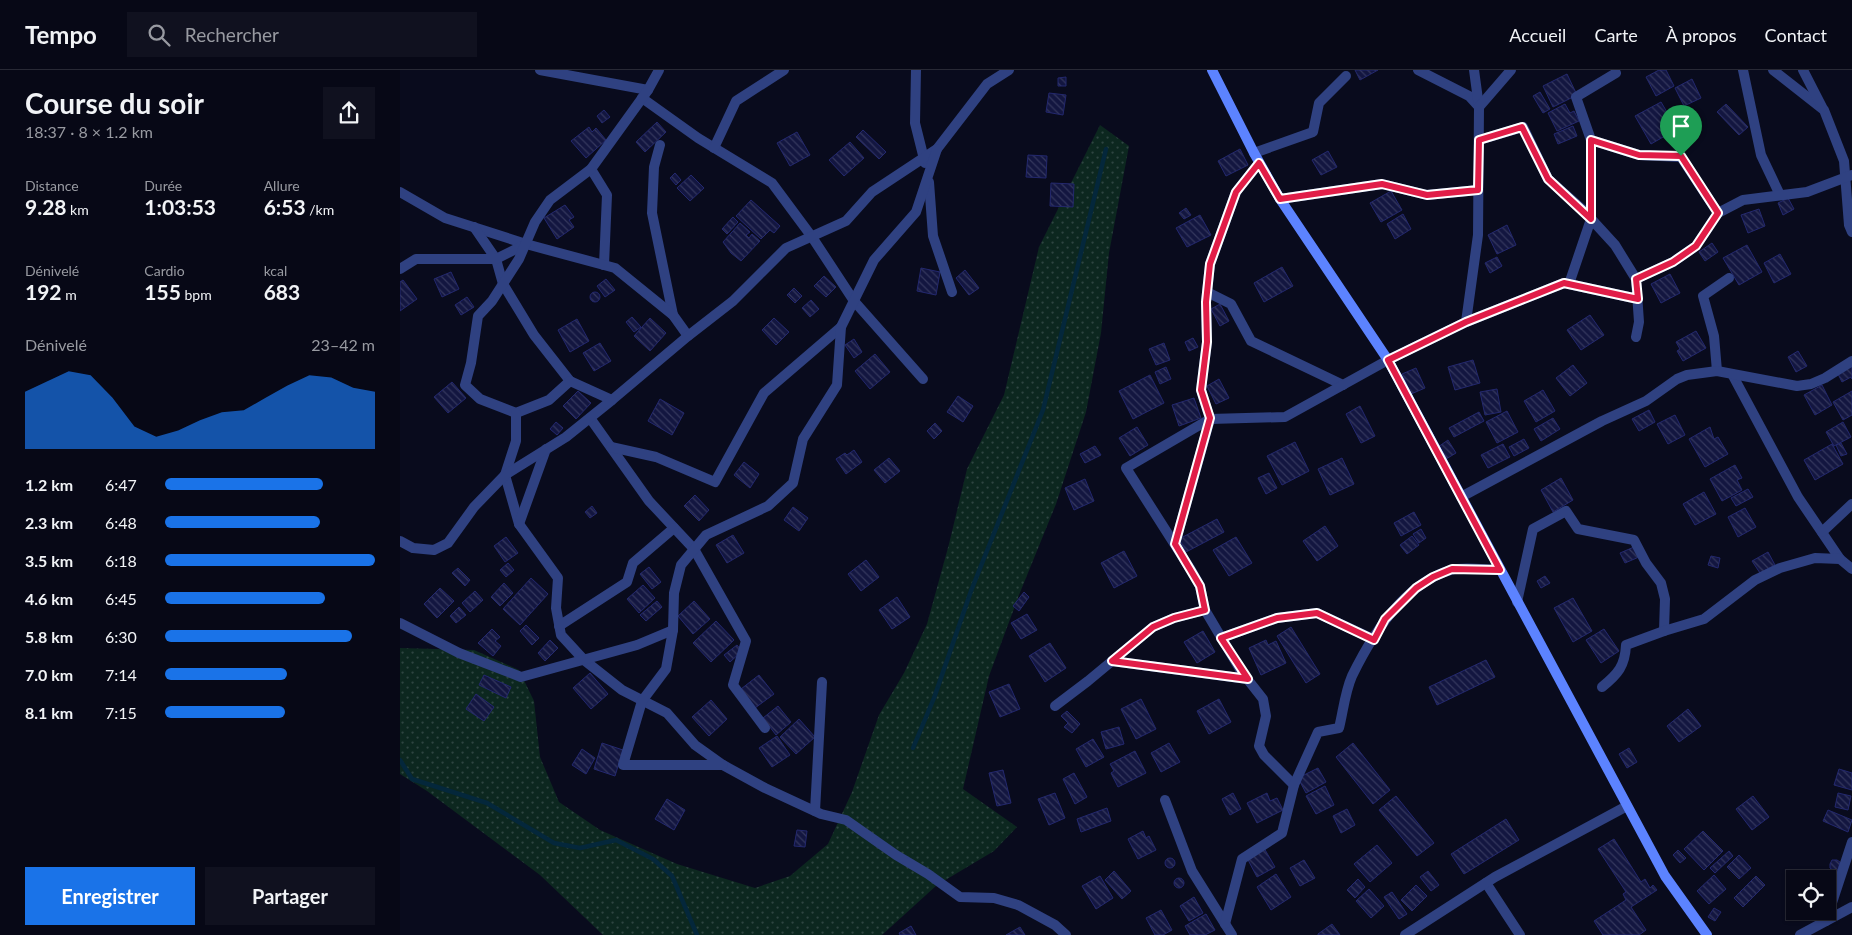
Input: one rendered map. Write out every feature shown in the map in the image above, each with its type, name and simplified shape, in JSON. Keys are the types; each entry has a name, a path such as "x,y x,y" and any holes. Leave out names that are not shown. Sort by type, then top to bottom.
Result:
{"street":[{"path":"540,70 645,94 714,148 772,183 812,237 854,300 923,378"},
{"path":"570,381 548,400 516,413 480,399 464,385 471,363 478,316 503,284 519,259 535,222 550,200 591,169 645,94 659,70"},
{"path":"714,148 736,101 784,70"},
{"path":"916,70 915,123 928,175 933,236 952,292"},
{"path":"400,541 413,548 434,550 448,543 474,507 505,475 566,437 590,418 733,301 786,248 846,221 872,192 937,149 987,84 1009,70"},
{"path":"1212,70 1259,163 1280,199 1388,360 1664,876 1707,935"},
{"path":"1418,70 1469,96 1479,107"},
{"path":"1466,322 1478,235 1479,107 1474,70"},
{"path":"1479,107 1511,70"},
{"path":"1743,70 1761,155 1780,195"},
{"path":"1773,70 1824,110"},
{"path":"1803,70 1824,110 1849,176 1849,226 1852,232"},
{"path":"1569,284 1591,219 1591,140 1576,97 1616,73"},
{"path":"1254,153 1313,132 1319,103 1346,76"},
{"path":"1479,140 1522,127 1548,179 1591,219 1615,245 1636,279 1639,322 1636,337"},
{"path":"1591,140 1639,155 1681,156 1718,213"},
{"path":"660,145 654,167 652,213 672,315"},
{"path":"723,765 623,765 642,701 666,669 673,630 674,593 682,565 706,535 768,506 793,483 803,439 837,385 841,327 874,260 916,212 937,149"},
{"path":"1175,544 1210,418 1201,390 1207,342 1207,292 1210,264 1236,192 1259,163"},
{"path":"591,169 607,195 604,265"},
{"path":"1636,279 1673,262 1696,246 1718,213 1743,200 1807,192 1849,176"},
{"path":"1280,199 1382,184 1427,195 1478,190"},
{"path":"400,192 445,218 526,244 615,268 672,315 688,336"},
{"path":"474,227 496,259 503,284 534,335 570,381 612,400"},
{"path":"400,269 416,258 496,259 526,244"},
{"path":"1717,371 1714,336 1703,296 1729,278"},
{"path":"1294,785 1264,755 1259,746 1266,716 1263,699 1221,638 1205,610 1200,586 1126,468 1210,418 1285,417 1388,360 1466,322 1564,283 1638,299"},
{"path":"1207,292 1231,304 1251,341 1343,385"},
{"path":"611,447 656,457 715,482 764,393 841,327"},
{"path":"1461,497 1602,421 1646,401 1677,379 1698,372 1717,371 1797,386 1811,384 1825,378 1852,361"},
{"path":"1732,374 1798,497 1840,558 1852,569"},
{"path":"516,413 516,440 505,475 519,524 558,578 556,608 561,635 584,660 622,690 667,713 694,745 723,765 821,814 846,820 960,897 994,898 1018,905 1055,925 1066,935"},
{"path":"590,418 649,501 694,549 746,641 733,685 765,728"},
{"path":"519,524 546,450"},
{"path":"1822,532 1852,504"},
{"path":"1517,602 1533,529 1566,511 1578,529 1634,540 1646,563 1660,583 1665,599 1664,631"},
{"path":"559,626 627,582 633,563 674,528"},
{"path":"1602,687 1615,676 1625,660 1626,645 1704,619 1754,580 1780,568 1815,558 1840,558"},
{"path":"1225,924 1242,859 1282,833 1294,785 1318,732 1339,728 1352,678 1385,619 1416,588 1433,577 1452,569 1500,570"},
{"path":"1055,706 1153,627 1174,618 1205,610"},
{"path":"1221,638 1277,618 1317,613 1374,640"},
{"path":"400,623 459,654 521,678 638,645 673,630"},
{"path":"1112,661 1248,679"},
{"path":"815,811 822,682"},
{"path":"1165,800 1192,871 1232,935"},
{"path":"1405,935 1486,883 1627,806"},
{"path":"1826,921 1852,842"},
{"path":"1486,883 1520,935"},
{"path":"1800,935 1852,908"}],"green space":[{"path":"1100,125 1129,146 1109,253 1101,333 1086,412 1056,504 989,676 963,789 1017,827 994,851 937,885 882,935 603,935 540,875 427,791 400,774 400,648 474,650 519,670 534,701 540,757 559,802 600,830 677,864 755,888 790,876 828,844 852,792 879,715 904,673 927,624 967,469 1004,395 1039,247"}],"building":[{"path":"1355,70 1378,70 1360,80"},
{"path":"1659,70 1666,70 1674,86 1656,96 1646,77"},
{"path":"1567,74 1577,95 1553,107 1543,86"},
{"path":"1066,77 1066,86 1058,86 1058,78"},
{"path":"1692,79 1701,98 1684,106 1675,88"},
{"path":"1540,92 1550,109 1543,113 1533,96"},
{"path":"1049,93 1066,95 1063,115 1046,112"},
{"path":"1661,102 1677,129 1651,144 1635,116"},
{"path":"1565,104 1570,113 1574,111 1579,121 1557,131 1548,113"},
{"path":"1726,104 1748,127 1739,135 1717,112"},
{"path":"604,110 610,117 602,123 597,116"},
{"path":"657,122 666,132 645,152 636,142"},
{"path":"1573,126 1577,136 1558,144 1554,134"},
{"path":"589,127 592,132 596,128 606,140 586,158 571,141"},
{"path":"863,130 886,152 879,159 856,137"},
{"path":"797,132 810,155 790,166 777,143"},
{"path":"850,142 864,158 844,176 829,160"},
{"path":"1240,149 1248,165 1226,176 1218,161"},
{"path":"1328,151 1337,167 1321,175 1312,160"},
{"path":"1028,155 1047,156 1046,178 1026,177"},
{"path":"675,173 681,180 676,185 670,178"},
{"path":"691,175 704,188 690,201 677,188"},
{"path":"1051,183 1074,184 1073,207 1050,206"},
{"path":"1391,191 1402,210 1381,222 1370,203"},
{"path":"1788,198 1794,209 1783,215 1778,203"},
{"path":"751,200 780,226 774,233 770,230 761,239 736,216"},
{"path":"565,205 574,217 569,220 574,227 557,239 544,218"},
{"path":"1186,208 1191,215 1184,219 1179,213"},
{"path":"1759,209 1765,226 1748,233 1741,215"},
{"path":"1403,214 1411,229 1395,239 1387,224"},
{"path":"1200,215 1211,235 1187,247 1176,228"},
{"path":"733,217 738,222 727,234 722,229"},
{"path":"740,223 750,232 746,235 749,238 752,234 760,241 741,261 731,253 723,242"},
{"path":"1507,225 1516,245 1497,254 1488,235"},
{"path":"1712,243 1718,252 1705,261 1699,252"},
{"path":"1747,245 1762,272 1739,285 1723,258"},
{"path":"1780,254 1791,274 1774,283 1764,263"},
{"path":"1497,257 1502,266 1490,273 1485,263"},
{"path":"1282,267 1293,286 1264,302 1254,283"},
{"path":"921,268 940,272 936,295 917,291"},
{"path":"965,270 979,288 969,295 956,278"},
{"path":"451,272 459,289 442,297 434,279"},
{"path":"1670,274 1680,293 1661,303 1651,284"},
{"path":"824,276 836,287 826,297 814,286"},
{"path":"606,279 615,290 605,297 597,286"},
{"path":"403,280 417,299 400,311 400,282"},
{"path":"794,288 802,296 795,303 787,295"},
{"path":"595,292 600,297 595,302 590,297"},
{"path":"467,297 474,307 461,315 455,305"},
{"path":"811,300 819,309 810,317 802,308"},
{"path":"1220,304 1229,321 1220,326 1211,309"},
{"path":"1590,315 1604,335 1581,350 1567,330"},
{"path":"632,317 641,327 634,332 626,322"},
{"path":"650,318 666,333 650,351 634,336"},
{"path":"774,318 789,332 776,345 762,330"},
{"path":"577,319 589,341 570,352 558,330"},
{"path":"1696,331 1706,348 1683,361 1677,351 1680,349 1676,342"},
{"path":"1193,338 1198,347 1189,351 1185,342"},
{"path":"854,339 862,352 854,358 845,345"},
{"path":"600,343 611,361 594,371 583,353"},
{"path":"1164,343 1170,360 1156,365 1149,349"},
{"path":"1798,351 1807,366 1796,372 1788,357"},
{"path":"875,354 890,372 870,389 855,371"},
{"path":"1473,360 1480,383 1455,390 1448,367"},
{"path":"1573,365 1587,383 1570,396 1556,378"},
{"path":"1852,366 1852,379 1851,377 1842,382 1838,374"},
{"path":"1166,367 1171,379 1160,384 1155,372"},
{"path":"1416,368 1425,388 1411,394 1402,374"},
{"path":"1150,375 1164,403 1133,419 1119,391"},
{"path":"1219,379 1229,398 1216,404 1207,386"},
{"path":"452,382 466,398 448,413 434,397"},
{"path":"1822,385 1832,405 1815,415 1804,395"},
{"path":"1497,389 1501,412 1485,415 1480,392"},
{"path":"1543,390 1555,411 1536,422 1524,401"},
{"path":"578,391 591,403 576,419 563,406"},
{"path":"1852,391 1852,415 1843,420 1833,402"},
{"path":"958,396 973,406 963,422 947,412"},
{"path":"1194,398 1201,418 1179,426 1172,405"},
{"path":"660,399 684,413 672,435 648,421"},
{"path":"1360,406 1375,436 1361,443 1346,414"},
{"path":"1649,410 1655,422 1639,431 1632,419"},
{"path":"1507,411 1518,432 1497,443 1486,422"},
{"path":"1479,412 1484,421 1454,437 1449,428"},
{"path":"1675,415 1685,435 1668,444 1657,424"},
{"path":"1553,418 1560,429 1541,441 1534,429"},
{"path":"556,422 563,428 557,435 550,429"},
{"path":"1843,422 1851,437 1834,446 1826,432"},
{"path":"935,423 942,431 934,439 927,431"},
{"path":"1137,427 1148,445 1130,456 1119,438"},
{"path":"1710,427 1714,439 1718,437 1728,454 1705,467 1689,439"},
{"path":"1524,439 1529,448 1514,456 1509,447"},
{"path":"1448,440 1456,453 1446,459 1438,447"},
{"path":"1295,442 1309,471 1282,485 1267,456"},
{"path":"1841,443 1847,454 1841,456 1836,445"},
{"path":"1503,444 1510,457 1488,468 1481,455"},
{"path":"1832,444 1843,464 1815,480 1804,460"},
{"path":"1095,446 1101,455 1085,463 1080,454"},
{"path":"854,450 862,462 846,474 836,459"},
{"path":"889,458 900,471 885,483 874,470"},
{"path":"1342,458 1354,484 1330,495 1318,469"},
{"path":"744,462 759,474 750,488 734,475"},
{"path":"1735,465 1742,478 1737,480 1742,490 1722,501 1710,479"},
{"path":"1269,473 1277,488 1266,494 1258,478"},
{"path":"1561,478 1573,500 1553,512 1541,490"},
{"path":"1085,479 1094,501 1074,510 1065,488"},
{"path":"1748,489 1753,497 1736,506 1731,498"},
{"path":"1704,492 1716,514 1695,525 1683,504"},
{"path":"695,495 709,510 699,521 684,506"},
{"path":"592,506 597,513 590,518 585,512"},
{"path":"793,507 808,518 799,531 784,520"},
{"path":"1745,508 1756,527 1738,537 1728,517"},
{"path":"1414,512 1421,525 1401,536 1394,523"},
{"path":"1217,519 1224,532 1186,552 1179,539"},
{"path":"1325,526 1338,546 1317,561 1303,541"},
{"path":"1421,529 1426,538 1419,543 1413,534"},
{"path":"733,535 744,553 727,563 716,545"},
{"path":"1412,536 1419,545 1407,554 1400,545"},
{"path":"506,537 518,553 505,562 494,546"},
{"path":"1236,537 1252,563 1229,576 1213,550"},
{"path":"1634,547 1639,557 1625,563 1620,553"},
{"path":"1124,551 1137,576 1114,588 1101,563"},
{"path":"1768,552 1775,565 1760,573 1752,561"},
{"path":"1711,556 1720,558 1718,568 1708,565"},
{"path":"866,560 879,577 861,591 848,574"},
{"path":"508,563 514,570 506,577 500,570"},
{"path":"649,567 661,582 652,589 640,574"},
{"path":"458,568 470,580 465,586 452,573"},
{"path":"1545,576 1550,583 1541,588 1537,581"},
{"path":"531,578 548,594 520,625 503,609"},
{"path":"504,583 513,593 500,606 491,597"},
{"path":"643,585 655,598 639,613 627,599"},
{"path":"440,588 454,601 437,618 424,604"},
{"path":"475,591 483,600 470,612 462,603"},
{"path":"1024,592 1029,597 1019,611 1013,606"},
{"path":"897,597 910,617 892,629 879,610"},
{"path":"1573,598 1592,631 1573,642 1554,608"},
{"path":"657,601 662,607 646,621 640,615"},
{"path":"694,601 710,619 693,634 678,616"},
{"path":"459,607 466,615 456,623 450,616"},
{"path":"1027,614 1037,630 1021,639 1011,623"},
{"path":"716,621 734,640 711,662 693,643"},
{"path":"526,625 539,638 532,645 520,631"},
{"path":"1291,627 1320,674 1306,683 1277,636"},
{"path":"492,629 500,637 495,641 501,646 493,656 478,643"},
{"path":"1604,629 1619,651 1601,663 1586,640"},
{"path":"1203,631 1215,652 1197,663 1184,642"},
{"path":"550,640 558,648 545,661 538,653"},
{"path":"1266,640 1268,645 1276,641 1286,663 1261,675 1249,648"},
{"path":"1050,643 1066,668 1045,682 1029,656"},
{"path":"737,645 742,651 730,662 724,655"},
{"path":"1486,660 1495,677 1437,705 1429,687"},
{"path":"590,673 608,694 591,709 573,688"},
{"path":"484,675 511,687 506,698 479,685"},
{"path":"759,675 774,694 755,708 741,689"},
{"path":"1009,684 1020,709 1000,717 989,692"},
{"path":"476,694 494,707 484,721 466,709"},
{"path":"1141,699 1156,729 1136,739 1121,709"},
{"path":"1219,699 1231,722 1209,734 1197,711"},
{"path":"711,700 727,719 709,736 692,717"},
{"path":"778,706 791,722 776,735 763,718"},
{"path":"1688,709 1701,726 1679,742 1667,726"},
{"path":"1067,711 1080,724 1072,733 1064,727 1068,723 1061,716"},
{"path":"799,719 815,737 796,754 780,737"},
{"path":"1119,727 1124,744 1106,749 1101,732"},
{"path":"777,736 790,755 772,767 759,748"},
{"path":"1093,739 1104,757 1086,767 1076,749"},
{"path":"602,743 623,750 615,776 594,769"},
{"path":"1169,743 1180,762 1161,772 1151,753"},
{"path":"1353,743 1390,790 1373,804 1336,757"},
{"path":"1629,748 1637,762 1627,768 1619,754"},
{"path":"582,749 595,758 586,774 572,765"},
{"path":"1135,751 1146,773 1118,787 1111,773 1114,771 1110,764"},
{"path":"1318,768 1326,782 1306,793 1298,778"},
{"path":"1839,769 1852,773 1852,790 1834,785"},
{"path":"1003,770 1011,803 997,806 989,773"},
{"path":"1074,773 1087,797 1075,804 1063,779"},
{"path":"1325,786 1334,805 1316,814 1306,796"},
{"path":"1055,793 1065,818 1049,825 1038,799"},
{"path":"1233,793 1241,809 1230,815 1222,799"},
{"path":"1267,793 1270,801 1277,798 1283,810 1257,823 1247,803"},
{"path":"1838,793 1851,796 1848,810 1835,807"},
{"path":"1396,796 1434,843 1417,856 1379,810"},
{"path":"1753,796 1769,817 1752,830 1736,809"},
{"path":"667,799 685,810 674,830 655,819"},
{"path":"1107,808 1111,821 1081,832 1077,819"},
{"path":"1347,809 1355,825 1341,833 1333,816"},
{"path":"1828,810 1852,820 1848,832 1823,821"},
{"path":"1506,819 1519,840 1464,874 1451,854"},
{"path":"797,830 807,831 805,847 794,846"},
{"path":"1143,831 1146,838 1149,836 1156,850 1138,859 1128,839"},
{"path":"1703,831 1723,851 1704,870 1684,849"},
{"path":"1614,839 1641,882 1645,879 1650,888 1653,885 1657,890 1631,907 1646,930 1639,935 1603,935 1594,921 1626,900 1623,894 1626,892 1598,849"},
{"path":"1377,845 1392,863 1370,882 1354,864"},
{"path":"1264,848 1275,867 1257,877 1247,858"},
{"path":"1678,850 1686,858 1680,863 1673,855"},
{"path":"1729,851 1733,856 1715,873 1710,868"},
{"path":"1739,855 1751,868 1739,879 1727,867"},
{"path":"1168,858 1172,858 1175,863 1174,867 1168,868 1165,865 1165,861"},
{"path":"1304,860 1315,878 1300,886 1290,868"},
{"path":"1832,860 1840,862 1838,870 1836,870 1830,868"},
{"path":"1114,871 1131,891 1122,899 1105,880"},
{"path":"1428,871 1439,885 1431,891 1420,877"},
{"path":"1276,874 1291,897 1271,910 1257,887"},
{"path":"1714,875 1726,889 1709,904 1697,891"},
{"path":"1100,876 1113,898 1096,909 1082,886"},
{"path":"1756,876 1765,885 1743,907 1734,898"},
{"path":"1177,878 1181,878 1184,883 1183,887 1177,888 1174,885 1174,881"},
{"path":"1358,879 1365,887 1355,898 1347,890"},
{"path":"1416,885 1427,896 1412,911 1401,900"},
{"path":"1369,889 1384,906 1371,918 1356,901"},
{"path":"1392,892 1407,914 1399,919 1384,897"},
{"path":"1194,897 1203,913 1189,921 1180,906"},
{"path":"1714,908 1721,912 1715,921 1708,917"},
{"path":"1161,910 1172,930 1163,935 1155,935 1146,918"},
{"path":"1206,914 1215,930 1205,935 1190,935 1185,926"},
{"path":"1332,924 1340,935 1318,935 1318,934"},
{"path":"911,926 916,935 900,935 899,933"},
{"path":"1020,927 1025,935 1006,935"}],"waterway":[{"path":"913,748 934,698 971,591 1043,410 1106,149"},
{"path":"400,760 412,779 487,803 554,843 580,848 616,840 653,859 672,876 697,935"}],"route":[{"path":"1522,127 1548,179 1591,219 1591,140 1639,155 1681,156 1718,213 1696,246 1673,262 1636,279 1638,299 1564,283 1466,322 1388,360 1500,570 1452,569 1433,577 1416,588 1385,619 1374,640 1317,613 1277,618 1221,638 1248,679 1112,661 1153,627 1174,618 1205,610 1200,586 1175,544 1210,418 1201,390 1207,342 1206,302 1210,264 1236,192 1259,163 1280,199 1382,184 1427,195 1478,190 1479,140 1522,127"}]}
